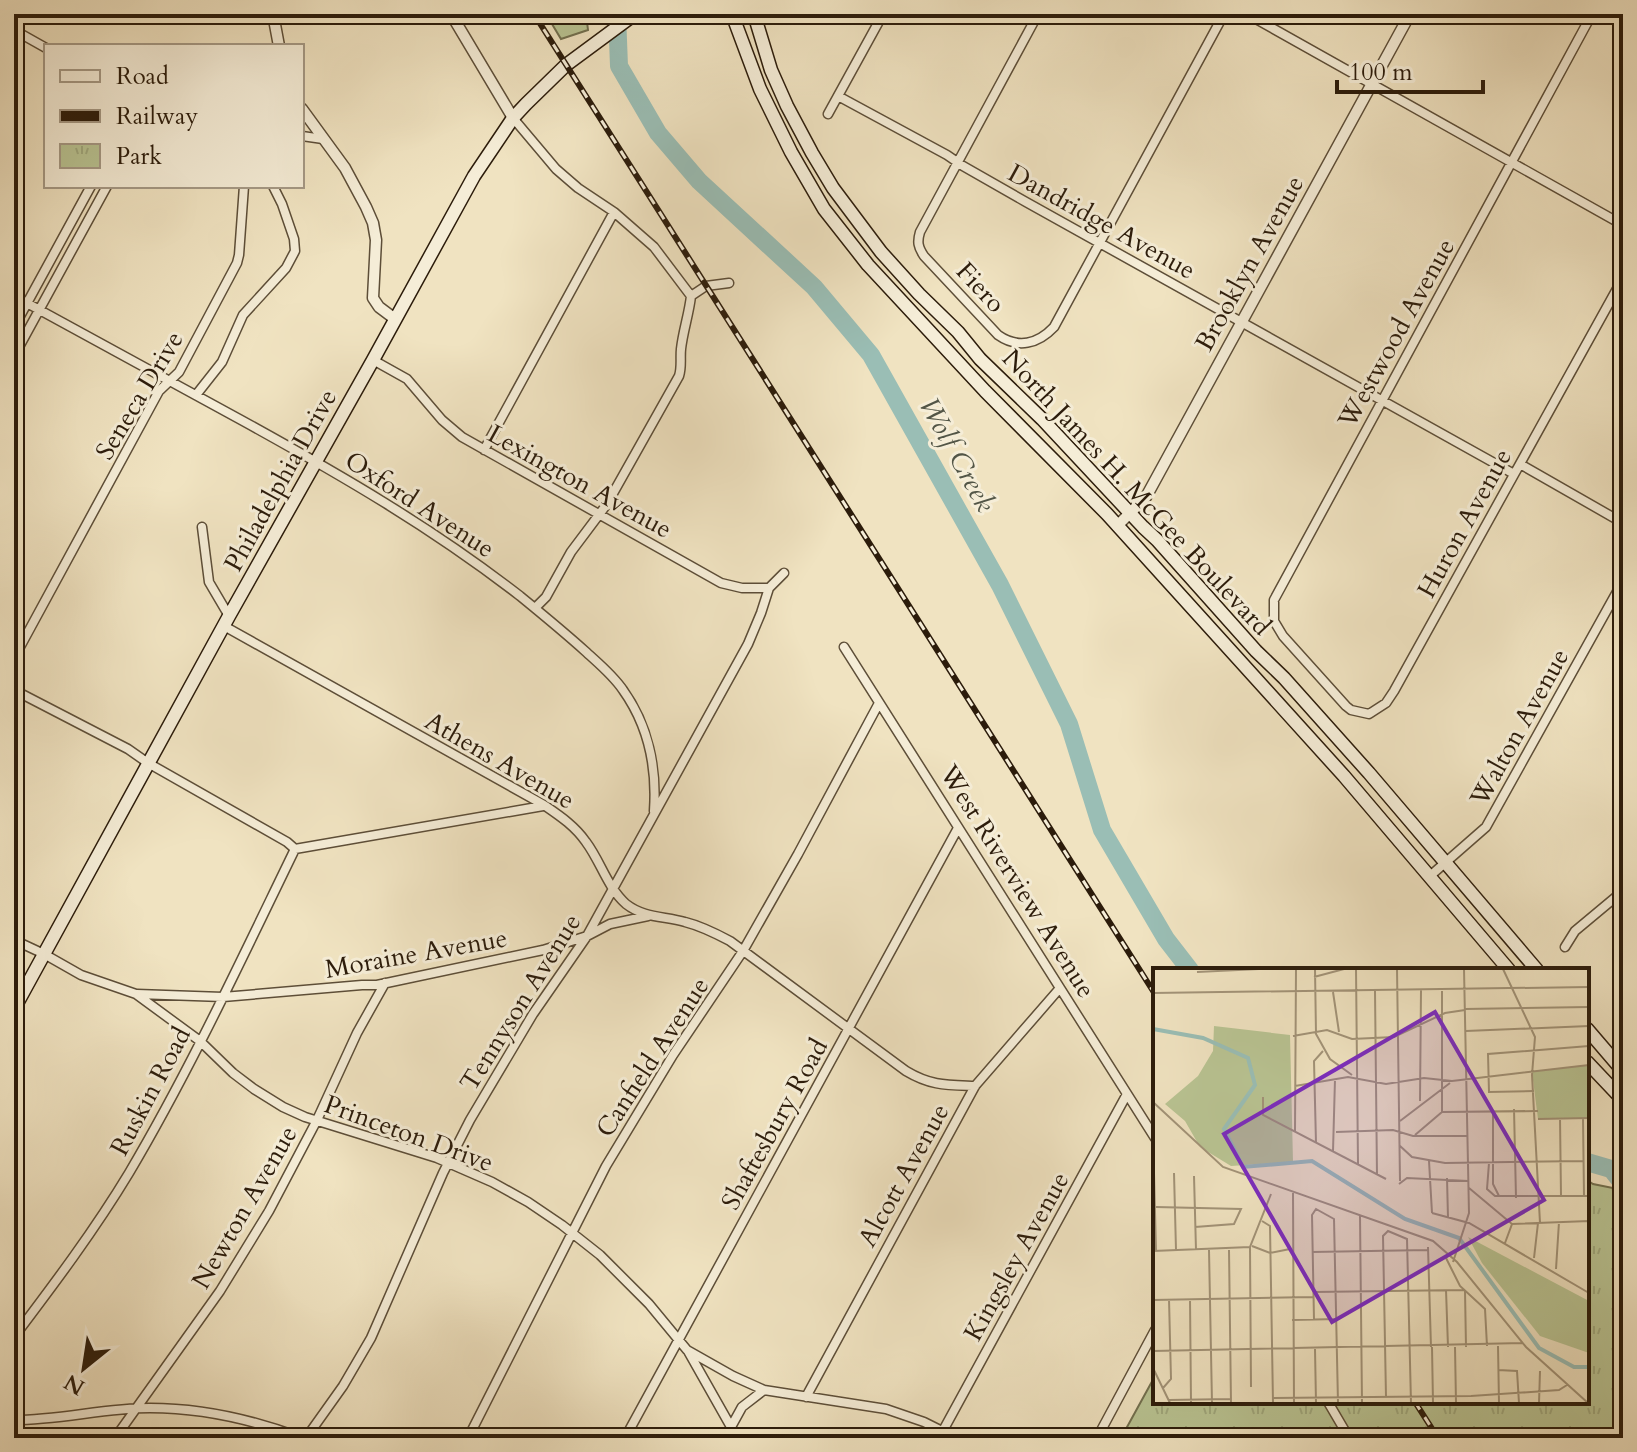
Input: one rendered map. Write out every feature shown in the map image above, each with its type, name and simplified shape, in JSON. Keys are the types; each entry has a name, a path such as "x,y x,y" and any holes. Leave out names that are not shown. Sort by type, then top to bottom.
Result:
{"main road":[{"name":"Philadelphia Drive","path":"14,1009 471,180 513,118 566,65 635,14"},
{"name":"North James H. McGee Boulevard","path":"732,14 760,89 824,209 896,296 1117,526 1344,776 1507,968"},
{"name":"North James H. McGee Boulevard","path":"754,14 771,70 812,153 833,188 903,277 1181,565 1256,651 1284,678 1535,968"},
{"path":"1589,1031 1623,1071"},
{"path":"1589,1064 1623,1100"}],"street":[{"path":"21,14 14,28 44,47"},
{"path":"273,14 279,44"},
{"path":"451,14 513,118 556,169 614,212 654,247 691,296 681,346 679,376 607,504 571,552 546,597 535,608"},
{"path":"828,114 883,14"},
{"path":"957,162 1038,14"},
{"path":"1100,243 1224,14"},
{"path":"1247,14 1623,225"},
{"name":"Brooklyn Avenue","path":"1117,526 1146,497 1410,14"},
{"name":"Westwood Avenue","path":"1312,668 1279,630 1274,621 1274,600 1592,14"},
{"name":"Dandridge Avenue","path":"838,96 1514,474"},
{"path":"304,112 345,168 373,223 376,240 373,298 395,319"},
{"path":"304,136 323,139"},
{"name":"Fiero","path":"957,162 920,232 918,248 998,335 1013,343 1042,338 1054,327 1100,243"},
{"path":"14,327 90,188"},
{"path":"14,356 106,188"},
{"name":"Seneca Drive","path":"14,658 159,391 179,372 237,263 244,188"},
{"path":"196,395 222,362 243,315 286,268 295,251 294,239 274,188"},
{"path":"484,450 614,212"},
{"name":"Huron Avenue","path":"1312,668 1351,710 1369,714 1386,703 1623,278"},
{"path":"691,296 706,286 729,283"},
{"name":"Oxford Avenue","path":"14,296 317,461 423,525 535,608 609,673 635,709 647,737 656,789 653,816"},
{"name":"Lexington Avenue","path":"373,360 407,379 442,420 484,450 721,583 742,588 769,588"},
{"path":"1520,464 1623,523"},
{"path":"202,527 209,582 226,621"},
{"path":"769,588 784,573"},
{"name":"Walton Avenue","path":"1430,876 1486,827 1623,581"},
{"name":"Tennyson Avenue","path":"304,1438 343,1386 371,1338 448,1163 533,1014 587,936 748,644 769,588"},
{"name":"Athens Avenue","path":"226,621 566,820 587,843 605,878 624,902 636,911 700,927 730,941 919,1079 938,1085 975,1086"},
{"name":"West Riverview Avenue","path":"844,647 1153,1135"},
{"path":"14,690 128,749 295,849 544,805"},
{"name":"Canfield Avenue","path":"468,1438 571,1232 641,1106 743,951 879,703"},
{"name":"Shaftesbury Road","path":"625,1438 958,828"},
{"name":"Ruskin Road","path":"14,1337 69,1264 147,1141 223,997 295,849"},
{"path":"1565,947 1575,931 1623,891"},
{"name":"Moraine Avenue","path":"136,994 223,997 385,983 530,953 587,936 610,924 648,916"},
{"name":"Princeton Drive","path":"14,940 81,975 136,994 200,1041 233,1073 283,1107 448,1163 528,1202 571,1232 626,1279 687,1350 733,1376 764,1390 886,1409 911,1417 941,1435 956,1438"},
{"name":"Newton Avenue","path":"115,1438 240,1260 291,1171 357,1033 385,983"},
{"name":"Alcott Avenue","path":"806,1397 975,1086 1060,988"},
{"name":"Kingsley Avenue","path":"941,1435 1127,1094"},
{"path":"1097,1438 1153,1334"},
{"path":"687,1350 736,1438"},
{"path":"731,1427 742,1407 764,1390"},
{"path":"1329,1404 1346,1438"},
{"path":"14,1420 151,1408 232,1417 304,1438"}],"green space":[{"path":"546,14 586,14 588,30 561,39"},
{"path":"1589,1181 1623,1190 1623,1438 1121,1438 1153,1380 1153,1404 1589,1404"}],"waterway":[{"name":"Wolf Creek","path":"617,14 619,66 658,133 699,181 814,287 871,355 1000,585 1069,724 1102,830 1166,939 1188,968"},
{"name":"Wolf Creek","path":"1589,1163 1611,1169 1623,1184"}],"railway":[{"path":"534,14 1153,991"},
{"path":"1416,1404 1438,1438"}]}
